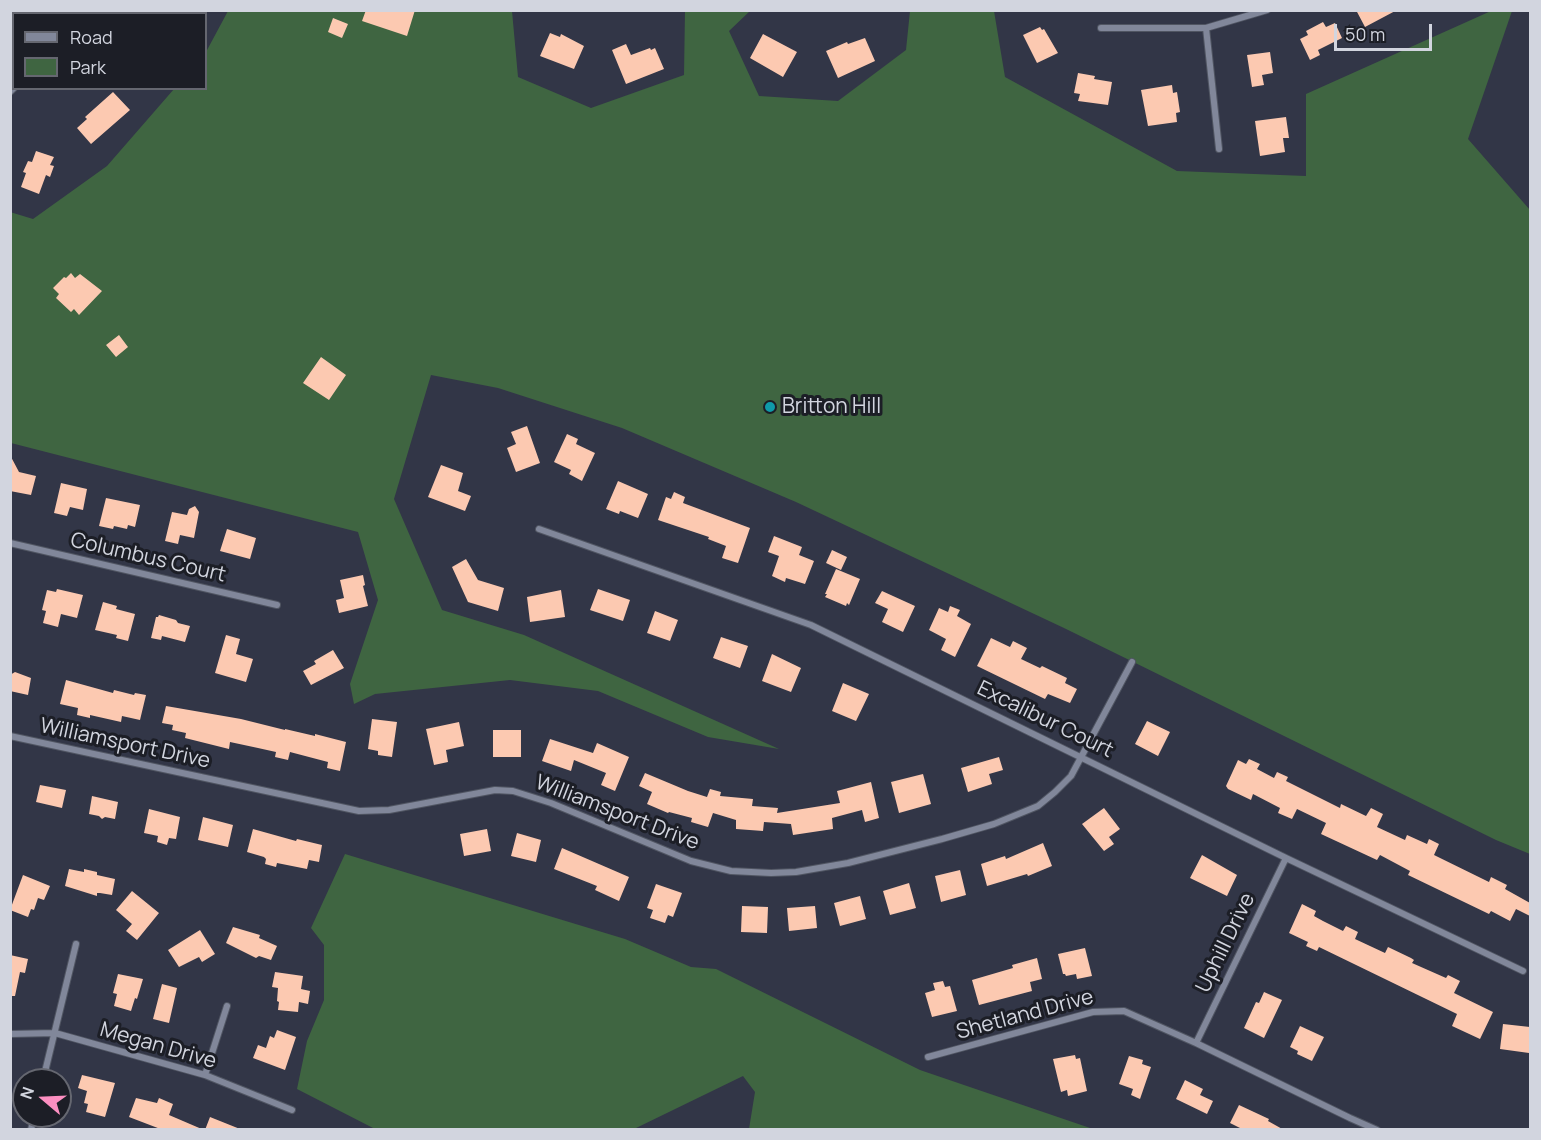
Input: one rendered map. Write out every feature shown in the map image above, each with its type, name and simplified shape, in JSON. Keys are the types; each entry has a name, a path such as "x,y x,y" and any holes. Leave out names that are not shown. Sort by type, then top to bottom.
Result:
{"street":[{"path":"1101,28 1206,28 1267,10"},
{"path":"1206,28 1219,150"},
{"name":"Excalibur Court","path":"539,529 811,625 1286,858 1523,971"},
{"name":"Columbus Court","path":"10,543 278,605"},
{"name":"Williamsport Drive","path":"10,736 359,811 389,810 495,790 513,791 551,803 691,861 731,871 796,872 848,863 994,824 1038,806 1071,776 1132,662"},
{"name":"Uphill Drive","path":"1196,1043 1286,858"},
{"path":"46,1068 76,944"},
{"path":"205,1075 227,1006"},
{"name":"Shetland Drive","path":"928,1057 1106,1010 1124,1011 1196,1043"},
{"name":"Megan Drive","path":"10,1034 55,1033 205,1075 292,1110"},
{"path":"1196,1043 1377,1130"}],"green space":[{"path":"228,11 512,11 518,77 591,108 684,75 685,11 750,11 729,31 759,96 838,101 906,50 910,11 994,11 1005,77 1177,171 1306,176 1306,94 1491,11 1512,11 1468,139 1530,210 1530,854 1496,840 1064,628 796,502 622,428 498,388 431,375 394,499 442,610 524,635 779,749 708,737 598,691 510,680 375,694 354,704 350,684 378,600 358,532 11,443 10,212 33,219 107,166 173,90 207,90 207,50"},
{"path":"345,854 625,939 691,967 716,969 920,1070 1093,1129 749,1129 755,1092 743,1076 634,1129 375,1129 297,1089 307,1041 324,1000 324,945 311,928"}],"building":[{"path":"366,10 415,10 407,36 362,21"},
{"path":"1356,10 1397,10 1365,27"},
{"path":"333,18 348,24 342,38 328,32"},
{"path":"1323,22 1326,27 1335,23 1342,38 1318,50 1320,55 1310,60 1300,39 1308,35 1306,31"},
{"path":"1040,27 1044,29 1058,53 1037,63 1023,35"},
{"path":"550,33 560,37 561,34 584,46 574,69 540,56"},
{"path":"763,34 797,52 783,77 750,58"},
{"path":"865,38 875,61 838,78 826,51 847,42 848,44"},
{"path":"626,44 631,55 655,48 664,69 626,84 612,50"},
{"path":"1270,52 1273,73 1262,75 1264,85 1252,87 1247,55"},
{"path":"1078,73 1112,82 1108,105 1078,101 1080,94 1074,93"},
{"path":"1172,85 1173,93 1177,92 1180,112 1176,113 1177,122 1148,126 1141,90"},
{"path":"113,92 130,110 91,144 77,128 87,119 85,117"},
{"path":"1286,117 1289,138 1283,138 1285,152 1260,156 1255,121"},
{"path":"36,151 54,157 50,165 54,166 50,177 46,175 39,194 21,187 26,173 23,172 28,161 32,162"},
{"path":"71,273 75,278 80,274 102,291 79,315 74,309 71,312 56,298 59,294 53,288"},
{"path":"119,335 128,347 116,357 106,345"},
{"path":"321,357 346,375 329,400 303,383"},
{"path":"527,426 540,463 516,472 507,448 516,444 511,432"},
{"path":"567,434 578,439 576,444 595,453 582,481 569,474 571,470 554,462"},
{"path":"10,455 19,472 36,476 31,495 10,491"},
{"path":"441,465 463,473 458,491 471,496 465,511 428,497"},
{"path":"618,481 648,494 638,518 620,511 619,514 606,509"},
{"path":"61,483 87,489 83,510 70,507 67,516 54,513"},
{"path":"674,492 685,497 683,503 750,528 738,563 722,558 726,546 708,539 709,537 658,520 666,497 671,499"},
{"path":"106,498 140,505 135,527 128,525 127,529 114,526 113,529 99,526"},
{"path":"195,506 199,512 194,538 180,535 178,544 165,541 172,512 187,515 189,509"},
{"path":"227,529 256,538 250,559 220,551"},
{"path":"774,536 802,547 799,555 814,561 805,584 786,578 785,582 772,576 779,556 768,552"},
{"path":"832,550 847,557 841,570 826,563"},
{"path":"466,559 478,580 504,588 498,611 468,602 452,567"},
{"path":"836,569 860,579 849,605 847,603 846,606 825,597"},
{"path":"363,575 368,606 339,613 336,600 344,598 340,580"},
{"path":"57,589 83,595 77,618 61,614 58,627 43,623 46,611 42,610 47,590 56,592"},
{"path":"598,589 630,600 623,621 590,610"},
{"path":"561,590 565,617 530,622 527,597"},
{"path":"882,591 915,606 903,632 882,622 888,609 875,603"},
{"path":"103,602 117,606 116,609 135,614 128,641 116,638 117,635 95,630"},
{"path":"950,606 960,610 957,616 971,624 955,657 941,650 946,639 929,630 939,608 948,612"},
{"path":"655,611 678,620 670,641 647,633"},
{"path":"159,615 190,626 185,642 162,636 161,640 151,638 156,617"},
{"path":"226,635 240,639 236,654 253,659 246,682 215,673"},
{"path":"721,637 748,646 740,668 713,658"},
{"path":"991,638 1010,647 1013,641 1027,648 1021,659 1067,678 1065,683 1077,689 1070,703 1048,694 1045,699 977,666"},
{"path":"333,650 344,668 311,685 303,671 316,664 314,661"},
{"path":"772,654 801,668 791,692 762,681"},
{"path":"15,672 31,678 28,695 10,691 10,675"},
{"path":"66,680 113,693 114,690 134,695 135,693 146,695 140,720 122,716 121,722 90,715 90,718 77,715 78,708 60,704"},
{"path":"843,683 869,694 856,721 832,711"},
{"path":"166,706 241,719 346,742 340,771 327,768 328,762 290,752 288,760 275,757 276,752 230,742 229,749 185,738 186,733 172,730 173,725 162,723"},
{"path":"372,719 397,722 392,757 378,755 378,751 368,749"},
{"path":"1147,721 1170,732 1158,756 1135,744"},
{"path":"459,722 464,746 446,750 448,762 434,765 426,729"},
{"path":"493,730 521,730 521,757 493,757"},
{"path":"550,739 593,753 597,743 629,757 615,791 601,785 606,773 574,760 571,771 542,761"},
{"path":"999,757 1003,770 989,774 992,784 968,792 961,768"},
{"path":"1249,759 1260,764 1257,769 1274,778 1277,772 1288,777 1286,781 1340,808 1341,804 1366,816 1371,808 1383,814 1377,827 1405,840 1407,835 1427,844 1429,839 1439,844 1434,855 1489,882 1491,877 1507,885 1505,889 1530,903 1530,916 1516,909 1510,921 1491,911 1489,914 1408,875 1410,871 1380,855 1377,860 1321,834 1326,823 1297,809 1292,819 1278,813 1280,808 1253,794 1251,800 1228,789 1226,786 1238,760 1246,764"},
{"path":"645,773 707,797 710,789 721,792 720,796 753,799 752,806 778,808 777,813 840,803 837,791 871,782 879,818 865,822 862,810 832,818 833,829 793,835 791,824 764,822 763,831 736,829 736,820 713,813 708,827 691,822 692,818 668,813 647,804 652,792 639,786"},
{"path":"923,774 931,804 899,813 891,782"},
{"path":"40,785 66,790 62,808 36,802"},
{"path":"92,796 118,802 115,819 105,817 102,819 89,814"},
{"path":"1104,808 1120,829 1109,837 1114,844 1104,851 1082,824"},
{"path":"149,809 180,817 176,839 169,838 167,845 157,842 158,836 144,833"},
{"path":"203,817 233,825 228,847 198,840"},
{"path":"253,829 296,841 297,839 322,845 319,862 309,860 307,869 277,863 276,867 265,864 264,857 247,852"},
{"path":"487,829 491,851 464,856 460,834"},
{"path":"517,833 541,840 536,862 511,856"},
{"path":"1043,843 1052,866 1028,876 1027,874 987,886 981,864 1005,856 1006,859"},
{"path":"562,848 629,877 619,901 595,890 597,886 554,869"},
{"path":"1202,855 1237,875 1227,896 1190,878"},
{"path":"69,869 84,872 84,869 115,879 112,895 97,893 97,896 65,886"},
{"path":"960,870 966,895 941,902 935,876"},
{"path":"23,875 50,886 44,900 38,898 34,910 31,909 28,917 10,910"},
{"path":"909,883 916,908 890,915 883,891"},
{"path":"656,884 682,893 673,917 668,915 665,923 650,918 653,910 647,908"},
{"path":"132,891 159,913 137,940 126,931 132,924 116,910"},
{"path":"860,896 866,919 840,926 834,903"},
{"path":"1302,904 1316,911 1314,916 1343,931 1346,926 1358,932 1355,939 1385,953 1388,947 1414,960 1412,963 1446,978 1448,975 1460,981 1454,993 1493,1012 1480,1039 1452,1026 1457,1014 1319,947 1317,951 1306,946 1308,942 1289,933"},
{"path":"742,906 768,907 767,933 741,932"},
{"path":"815,906 817,928 789,931 787,908"},
{"path":"233,927 260,935 259,938 277,946 271,960 259,956 256,958 226,943"},
{"path":"200,930 215,954 202,962 199,957 179,967 168,950"},
{"path":"1085,948 1092,976 1077,979 1076,974 1066,976 1063,974 1058,954"},
{"path":"10,955 28,959 25,973 20,972 15,996 10,996"},
{"path":"1037,958 1042,979 1030,982 1032,991 979,1005 972,980"},
{"path":"275,972 303,976 301,989 310,991 308,1004 299,1002 298,1012 278,1010 278,988 272,987"},
{"path":"118,974 143,979 131,1011 114,1006 117,994 113,993"},
{"path":"943,981 945,987 950,986 957,1011 932,1017 925,993 935,990 933,983"},
{"path":"162,984 177,988 169,1023 153,1019"},
{"path":"1264,992 1282,1000 1264,1038 1244,1028 1256,1002 1259,1003"},
{"path":"1503,1024 1530,1027 1529,1053 1500,1049"},
{"path":"1300,1026 1324,1037 1312,1061 1297,1054 1298,1051 1290,1047"},
{"path":"277,1030 296,1037 285,1070 253,1058 258,1045 266,1048 270,1036 274,1038"},
{"path":"1075,1055 1076,1059 1080,1058 1087,1091 1068,1096 1067,1090 1061,1092 1053,1059"},
{"path":"1129,1056 1143,1060 1142,1064 1151,1067 1140,1099 1131,1095 1133,1089 1119,1084"},
{"path":"82,1075 115,1083 105,1117 86,1112 88,1104 84,1103 87,1091 78,1088"},
{"path":"1185,1080 1203,1089 1200,1095 1213,1101 1207,1114 1176,1099"},
{"path":"136,1098 157,1103 159,1098 173,1104 169,1115 204,1130 163,1130 129,1117"},
{"path":"1239,1105 1269,1119 1268,1121 1284,1130 1244,1130 1230,1123"},
{"path":"210,1117 240,1129 205,1130"}],"place":[{"name":"Britton Hill","path":"770,407"}]}
